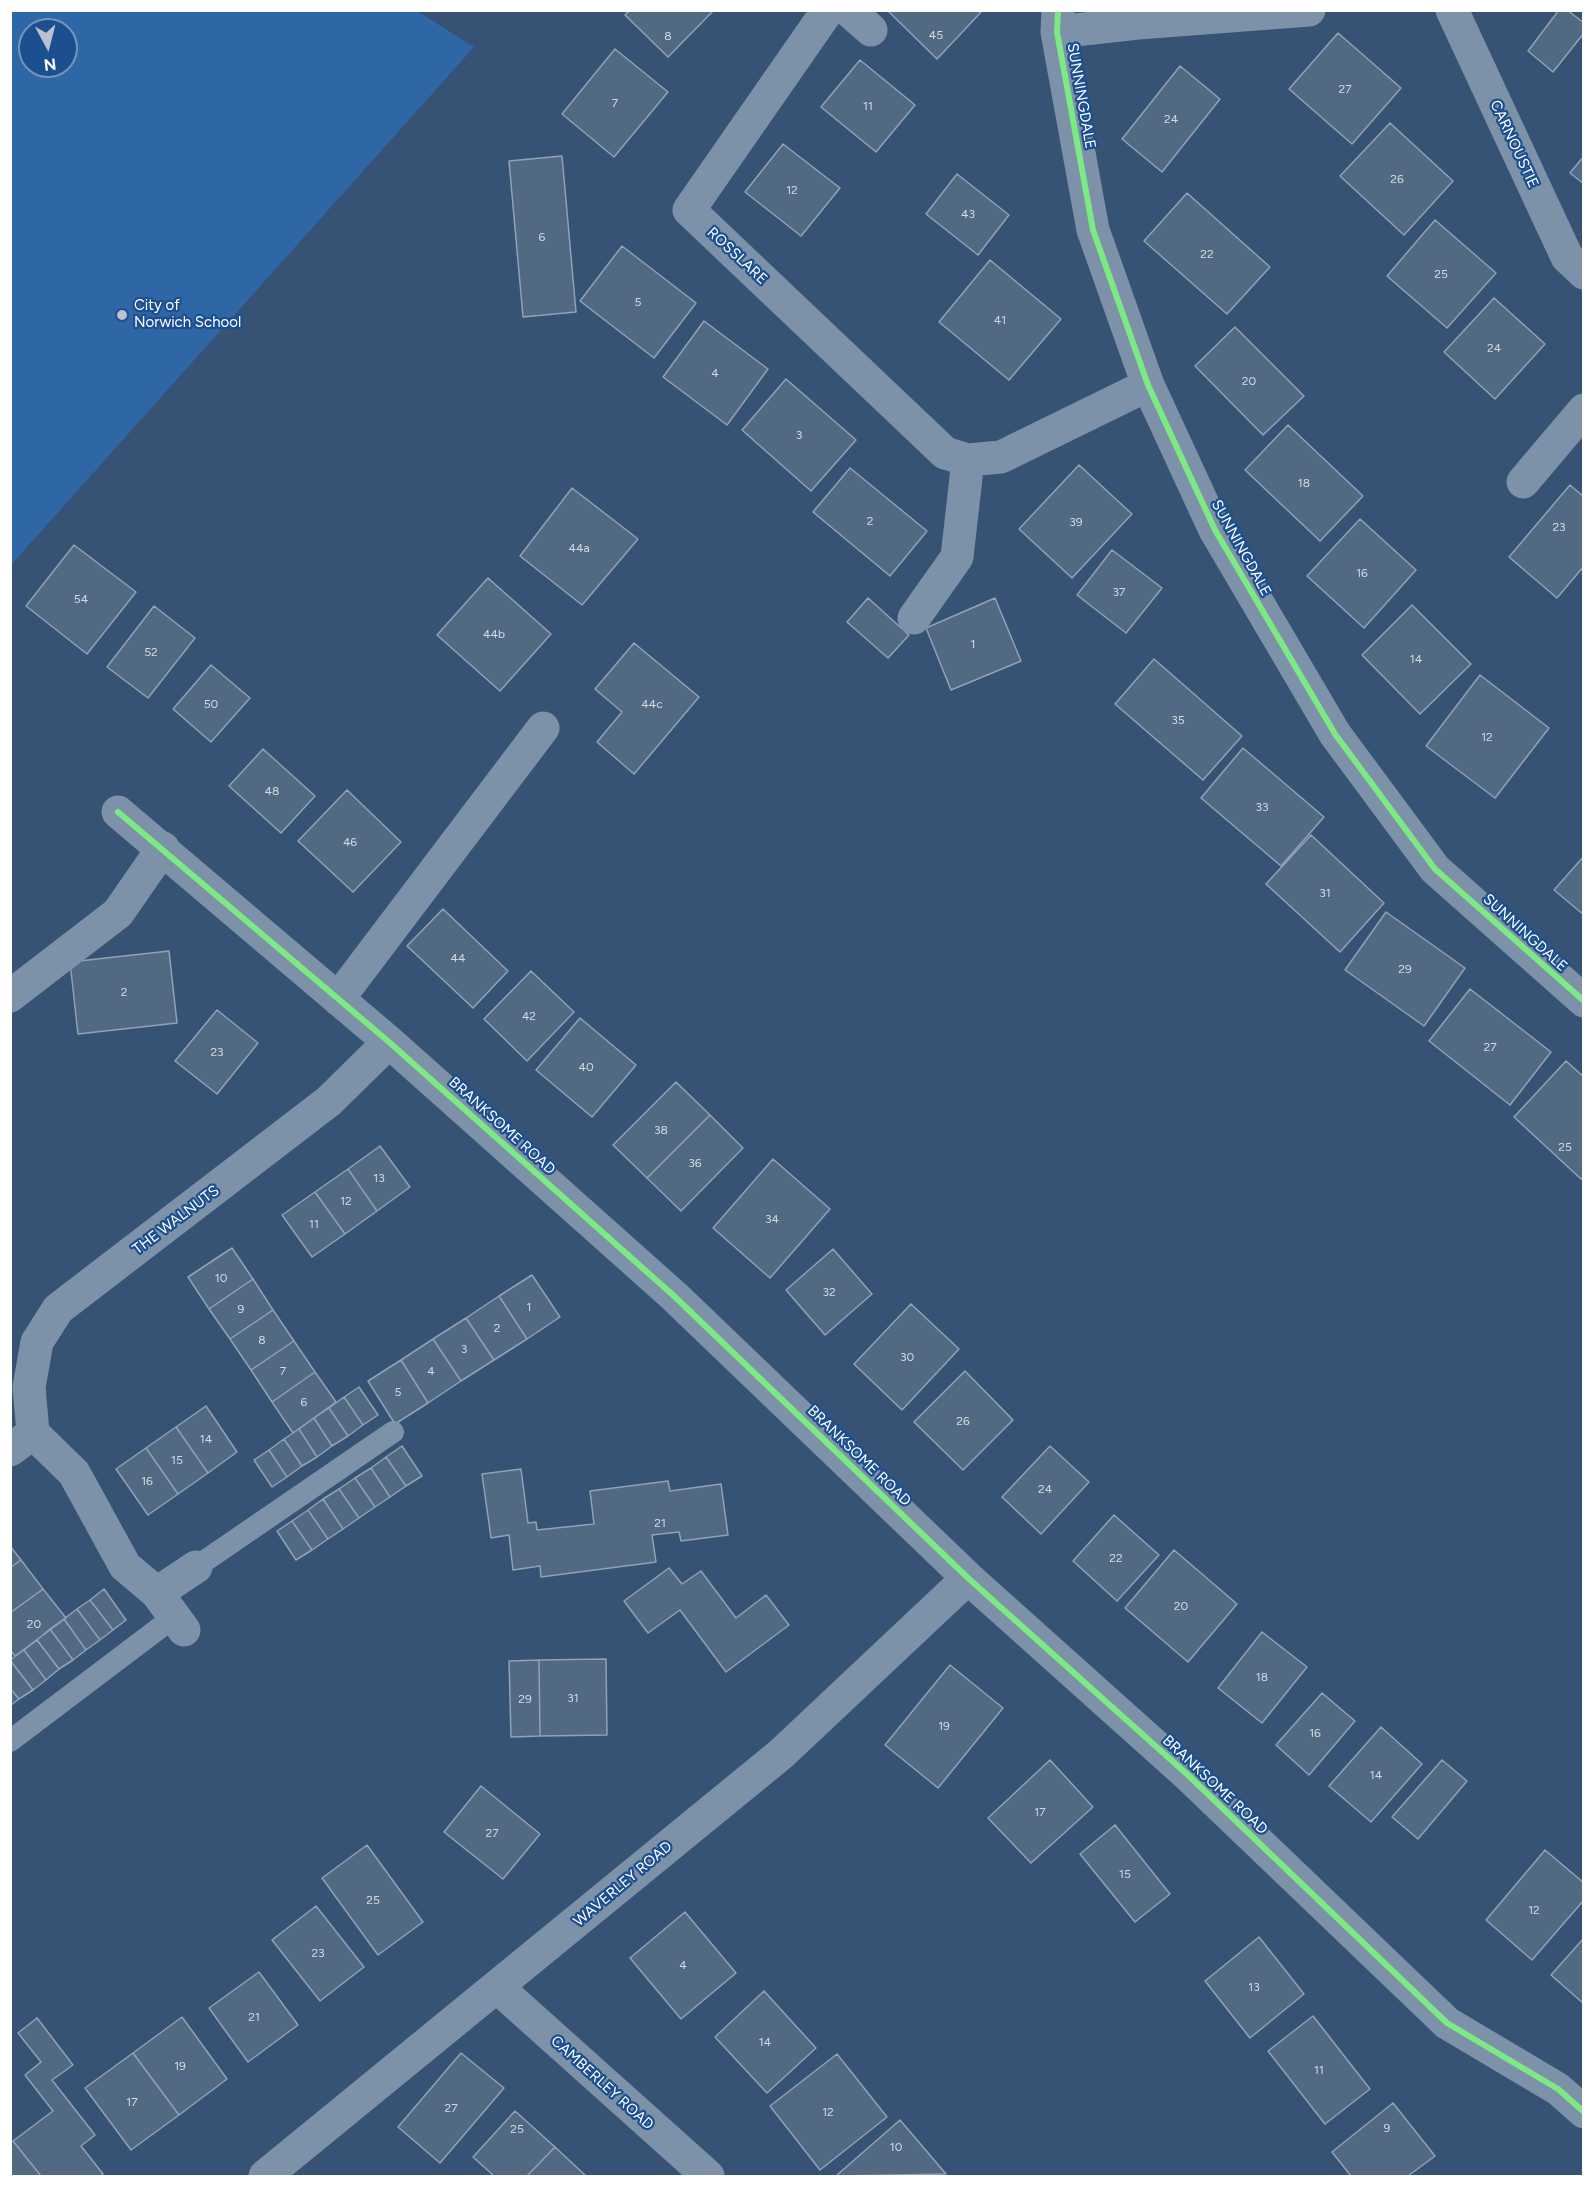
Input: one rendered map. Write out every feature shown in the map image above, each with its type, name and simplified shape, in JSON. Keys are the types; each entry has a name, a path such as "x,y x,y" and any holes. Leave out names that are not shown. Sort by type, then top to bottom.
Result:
{"street":[{"name":"ROSSLARE","path":"828,10 689,210 945,453 968,460 1001,457 1148,385"},
{"path":"1058,21 1137,22 1309,10"},
{"name":"CARNOUSTIE","path":"1452,10 1567,257 1584,273"},
{"name":"SUNNINGDALE","path":"1058,21 1093,230 1148,385 1215,530 1335,734 1435,869 1584,1001"},
{"path":"1524,482 1584,410"},
{"path":"914,618 957,557 968,460"},
{"path":"338,999 543,728"},
{"name":"BRANKSOME ROAD","path":"118,812 389,1041 714,1333 968,1578 1189,1776 1447,2023 1558,2089 1584,2112"},
{"path":"10,996 118,913 163,848"},
{"name":"THE WALNUTS","path":"172,1613 125,1566 74,1473 22,1442 28,1387 37,1342 58,1309 329,1101 389,1041"},
{"path":"172,1613 196,1567"},
{"name":"WAVERLEY ROAD","path":"265,2176 781,1754 968,1578"},
{"name":"CAMBERLEY ROAD","path":"498,1987 708,2176"}],"lane":[{"path":"196,1567 393,1432"},
{"path":"10,1741 172,1613"}],"shaded area":[{"name":"City of Norwich School","path":"11,10 417,11 474,47 11,565"}],"building":[{"path":"630,10 714,10 668,57 625,15"},
{"path":"887,10 983,10 937,59"},
{"path":"1559,10 1567,10 1584,23 1584,33 1553,72 1528,51"},
{"path":"1338,33 1401,88 1352,144 1289,89"},
{"path":"615,49 668,92 614,157 562,114"},
{"path":"860,60 915,105 876,152 821,107"},
{"path":"1180,66 1220,99 1162,172 1122,139"},
{"path":"1390,123 1453,181 1404,235 1340,176"},
{"path":"783,144 840,188 801,236 745,192"},
{"path":"562,156 576,312 523,317 509,161"},
{"path":"1584,156 1584,184 1570,173"},
{"path":"957,174 1009,215 978,255 926,214"},
{"path":"1187,193 1270,267 1227,314 1144,241"},
{"path":"1435,220 1496,273 1447,328 1387,276"},
{"path":"622,246 696,303 654,358 580,301"},
{"path":"990,260 1061,319 1009,380 939,322"},
{"path":"1494,298 1545,344 1495,399 1444,352"},
{"path":"704,321 768,369 727,425 663,377"},
{"path":"1235,327 1304,396 1263,435 1195,366"},
{"path":"786,379 856,440 811,491 742,430"},
{"path":"1288,425 1363,496 1320,541 1245,470"},
{"path":"1079,465 1132,514 1072,578 1019,529"},
{"path":"850,468 927,531 890,576 813,512"},
{"path":"1570,485 1584,497 1584,566 1557,598 1509,557"},
{"path":"572,488 638,539 582,605 520,556"},
{"path":"1360,519 1416,570 1364,628 1307,576"},
{"path":"74,545 136,592 87,654 26,606"},
{"path":"1112,550 1162,588 1126,633 1077,595"},
{"path":"488,578 551,634 500,691 437,635"},
{"path":"868,598 909,635 888,658 847,622"},
{"path":"995,598 1021,661 951,690 926,628"},
{"path":"1412,605 1471,664 1420,714 1362,655"},
{"path":"154,606 195,638 148,698 107,667"},
{"path":"634,643 699,697 634,774 597,742 622,712 595,689"},
{"path":"1154,659 1242,736 1203,780 1115,704"},
{"path":"211,665 250,698 211,742 173,709"},
{"path":"1480,675 1549,728 1495,798 1426,746"},
{"path":"1243,748 1324,817 1281,866 1201,798"},
{"path":"263,749 315,796 281,833 229,786"},
{"path":"347,790 401,842 353,892 298,841"},
{"path":"1311,835 1384,903 1340,952 1266,884"},
{"path":"1584,856 1584,915 1554,890"},
{"path":"443,909 508,971 473,1008 407,946"},
{"path":"1386,912 1465,968 1424,1026 1345,970"},
{"path":"169,951 177,1023 78,1034 70,962"},
{"path":"531,971 574,1012 527,1061 484,1019"},
{"path":"1470,989 1551,1052 1510,1105 1429,1041"},
{"path":"217,1010 258,1043 217,1094 175,1061"},
{"path":"580,1018 636,1065 592,1117 536,1070"},
{"path":"1566,1061 1584,1077 1584,1176 1581,1179 1514,1117"},
{"path":"676,1082 710,1115 647,1178 613,1145"},
{"path":"710,1115 743,1148 681,1211 647,1178"},
{"path":"380,1146 410,1187 377,1211 348,1169"},
{"path":"773,1159 830,1209 770,1278 713,1228"},
{"path":"348,1169 377,1211 345,1234 315,1192"},
{"path":"315,1192 345,1234 312,1257 282,1215"},
{"path":"232,1248 253,1279 209,1309 188,1277"},
{"path":"833,1249 872,1294 825,1335 786,1290"},
{"path":"532,1275 560,1317 527,1339 499,1296"},
{"path":"253,1279 273,1310 230,1339 209,1309"},
{"path":"499,1296 527,1339 494,1360 466,1318"},
{"path":"911,1304 959,1349 902,1410 854,1364"},
{"path":"273,1310 294,1341 251,1370 230,1339"},
{"path":"466,1318 494,1360 461,1381 433,1339"},
{"path":"433,1339 461,1381 428,1403 401,1360"},
{"path":"294,1341 315,1372 272,1402 251,1370"},
{"path":"401,1360 428,1403 395,1424 368,1381"},
{"path":"965,1371 1013,1420 963,1470 914,1422"},
{"path":"315,1372 336,1402 293,1433 272,1402"},
{"path":"359,1387 378,1415 363,1425 344,1397"},
{"path":"344,1397 363,1425 348,1436 329,1408"},
{"path":"206,1406 237,1452 208,1473 176,1427"},
{"path":"329,1408 348,1436 332,1446 314,1418"},
{"path":"314,1418 332,1446 317,1457 299,1429"},
{"path":"176,1427 208,1473 178,1494 146,1448"},
{"path":"299,1429 317,1457 302,1466 284,1439"},
{"path":"284,1439 302,1466 287,1477 269,1450"},
{"path":"402,1446 422,1476 406,1486 386,1457"},
{"path":"1050,1446 1089,1482 1041,1534 1002,1497"},
{"path":"146,1448 178,1494 148,1515 116,1469"},
{"path":"269,1450 287,1477 272,1487 254,1460"},
{"path":"386,1457 406,1486 390,1497 371,1468"},
{"path":"371,1468 390,1497 375,1507 355,1478"},
{"path":"521,1469 528,1523 536,1522 537,1530 594,1524 590,1491 668,1481 670,1491 721,1484 728,1535 681,1541 679,1532 652,1535 656,1562 541,1577 540,1566 513,1570 509,1535 491,1538 482,1474"},
{"path":"355,1478 375,1507 359,1518 339,1489"},
{"path":"339,1489 359,1518 343,1529 323,1499"},
{"path":"323,1499 343,1529 328,1539 308,1510"},
{"path":"308,1510 328,1539 312,1550 292,1521"},
{"path":"1114,1515 1159,1555 1117,1601 1073,1561"},
{"path":"292,1521 312,1550 296,1560 277,1531"},
{"path":"10,1546 21,1560 10,1568"},
{"path":"1174,1550 1237,1604 1188,1662 1125,1608"},
{"path":"21,1560 43,1589 10,1613 10,1568"},
{"path":"669,1568 682,1584 701,1571 736,1618 766,1595 789,1625 726,1672 680,1610 648,1633 624,1601"},
{"path":"43,1589 66,1618 15,1656 10,1650 10,1613"},
{"path":"104,1589 126,1620 113,1630 90,1600"},
{"path":"90,1600 113,1630 100,1640 77,1609"},
{"path":"77,1609 100,1640 86,1650 64,1619"},
{"path":"64,1619 86,1650 73,1660 50,1629"},
{"path":"50,1629 73,1660 59,1669 37,1640"},
{"path":"1262,1632 1307,1667 1262,1723 1218,1688"},
{"path":"37,1640 59,1669 46,1680 24,1650"},
{"path":"24,1650 46,1680 33,1690 10,1660"},
{"path":"606,1659 607,1735 540,1736 539,1660"},
{"path":"10,1660 33,1690 19,1699 10,1688"},
{"path":"539,1660 540,1736 511,1737 509,1661"},
{"path":"950,1665 1003,1708 938,1788 885,1745"},
{"path":"10,1688 19,1699 10,1706"},
{"path":"1322,1693 1355,1721 1309,1775 1276,1745"},
{"path":"1381,1727 1422,1764 1371,1822 1329,1786"},
{"path":"1050,1760 1093,1807 1031,1863 988,1818"},
{"path":"1442,1760 1467,1781 1418,1839 1392,1817"},
{"path":"481,1786 540,1834 503,1879 444,1832"},
{"path":"1115,1825 1170,1894 1135,1922 1080,1854"},
{"path":"367,1845 423,1922 378,1955 322,1878"},
{"path":"1545,1850 1584,1883 1584,1900 1532,1960 1486,1920"},
{"path":"316,1906 364,1967 320,2001 272,1940"},
{"path":"685,1912 736,1973 681,2019 630,1958"},
{"path":"1259,1937 1304,1994 1250,2038 1205,1981"},
{"path":"1584,1938 1584,2004 1551,1975"},
{"path":"259,1972 298,2025 248,2062 209,2008"},
{"path":"764,1991 816,2048 767,2093 715,2037"},
{"path":"1313,2016 1370,2089 1325,2124 1268,2051"},
{"path":"182,2017 227,2079 179,2115 133,2053"},
{"path":"37,2018 73,2065 52,2080 95,2135 81,2146 103,2174 100,2176 41,2176 13,2141 53,2111 25,2075 41,2062 18,2033"},
{"path":"133,2053 179,2115 131,2150 85,2088"},
{"path":"461,2053 504,2088 440,2163 398,2127"},
{"path":"837,2054 887,2117 820,2170 770,2106"},
{"path":"1393,2103 1435,2156 1408,2176 1351,2176 1332,2152"},
{"path":"515,2111 555,2147 527,2176 494,2176 473,2157"},
{"path":"900,2120 946,2174 837,2175"},
{"path":"13,2141 41,2176 10,2176 10,2143"},
{"path":"555,2147 586,2176 527,2176"}],"cycle path":[{"path":"1058,10 1057,32 1093,230 1148,385 1215,530 1335,734 1435,869 1584,1001"},
{"path":"118,812 389,1042 674,1296 968,1578 1189,1776 1447,2023 1558,2089 1584,2112"}],"place":[{"name":"City of Norwich School","path":"122,315"}]}
